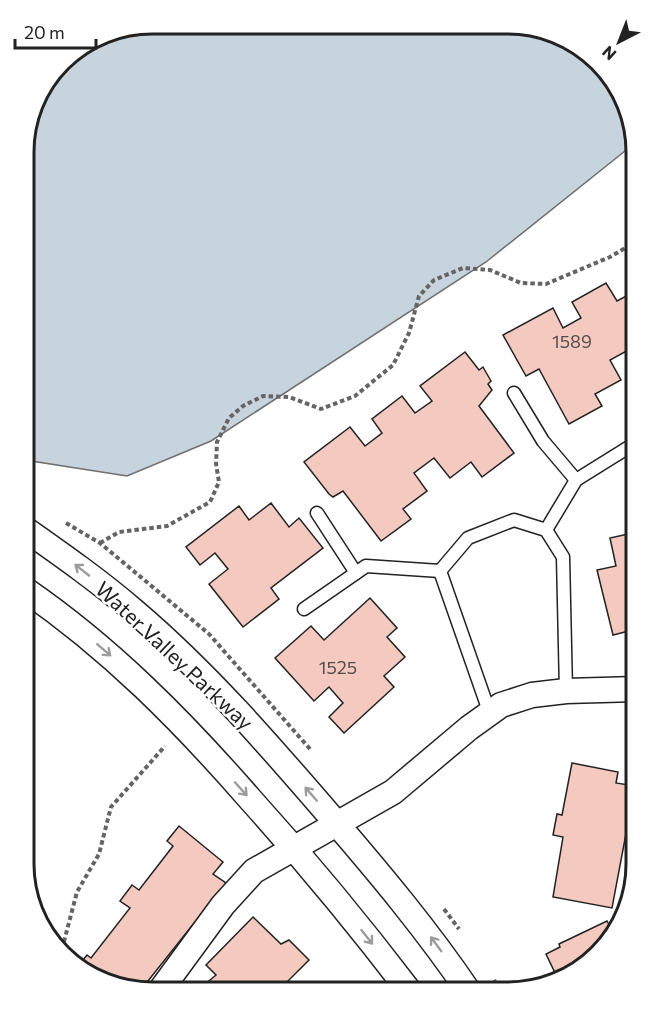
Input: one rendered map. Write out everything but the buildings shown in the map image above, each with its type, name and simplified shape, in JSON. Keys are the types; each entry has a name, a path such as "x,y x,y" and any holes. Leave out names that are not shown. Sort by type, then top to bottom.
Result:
{"street":[{"name":"Water Valley Parkway","path":"34,535 134,611 212,683 261,735 417,919 462,982"},
{"name":"Water Valley Parkway","path":"34,596 83,633 144,686 208,751 293,847 402,982"},
{"path":"167,982 223,905 254,871 393,792 469,728 501,705 532,695 566,691 626,689"}],"lane":[{"path":"514,393 543,441 576,480"},
{"path":"546,530 576,480 626,449"},
{"path":"317,513 356,573"},
{"path":"440,571 468,538 495,527 514,520 546,530 563,557 566,691"},
{"path":"304,609 366,566 440,571"},
{"path":"440,571 490,714"}],"path":[{"path":"100,543 119,532 167,526 210,502 219,482 216,464 217,442 229,418 243,406 262,396 289,397 321,409 355,396 393,365 409,333 418,296 434,280 463,268 490,270 521,283 546,284 626,248"},
{"path":"64,941 77,892 99,854 111,807 165,746"}],"shaded area":[{"path":"153,34 508,34 539,39 567,50 589,66 589,72 594,72 611,94 617,108 624,130 626,150 486,262 211,441 127,476 34,461 34,153 39,122 44,108 54,87 69,69 94,50 115,41"}]}
